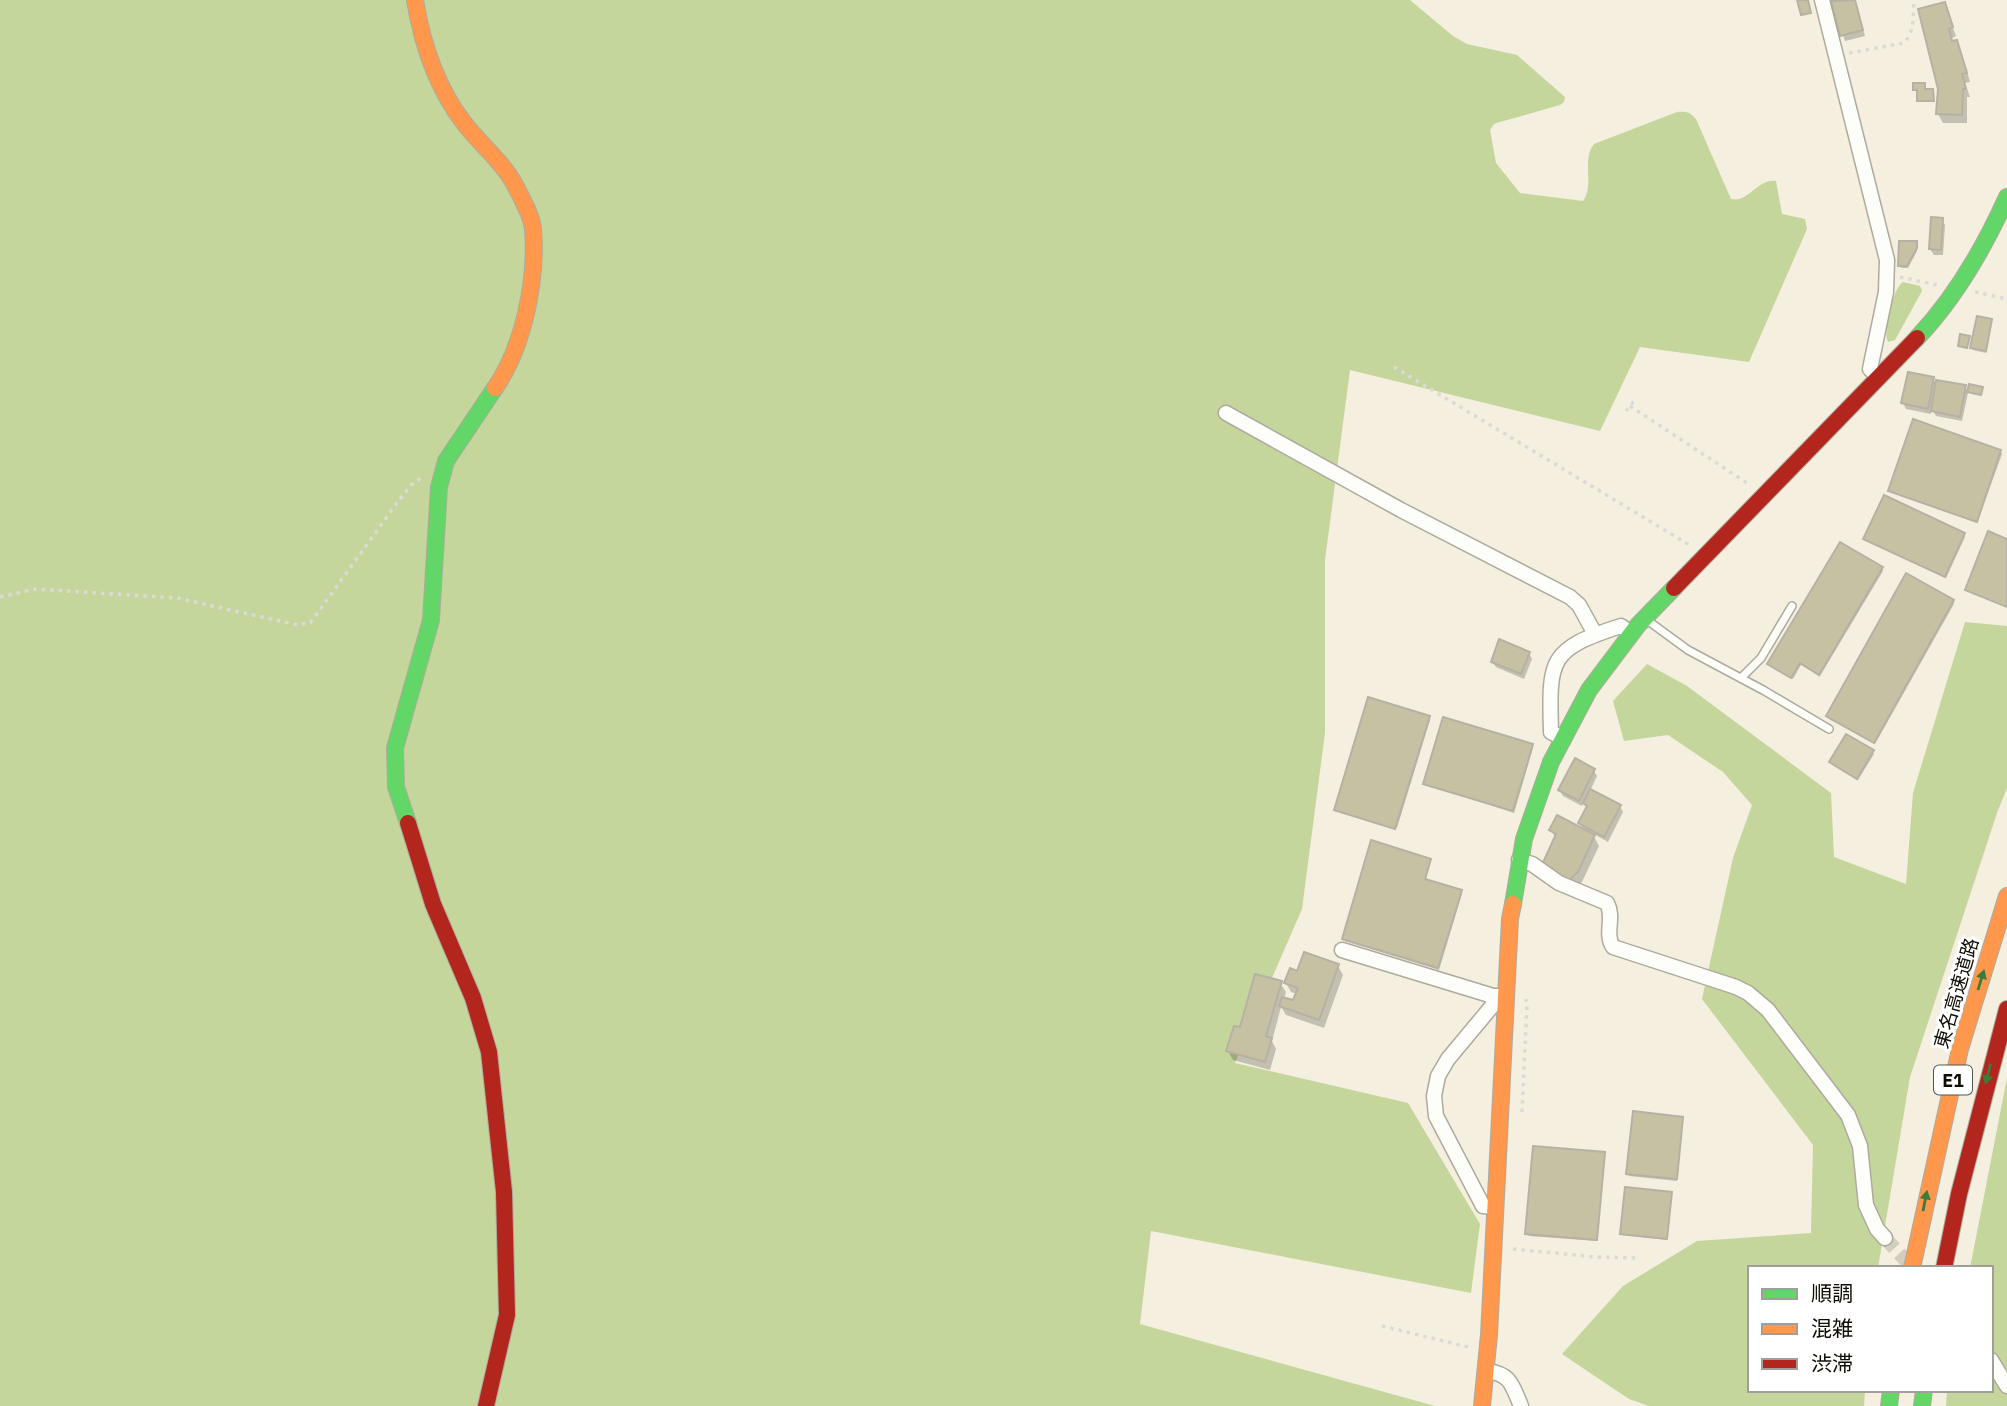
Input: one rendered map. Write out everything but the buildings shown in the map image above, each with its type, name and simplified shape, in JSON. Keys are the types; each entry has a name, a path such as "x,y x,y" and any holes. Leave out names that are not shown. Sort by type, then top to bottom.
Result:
{"main road":[{"path":"415,0 421,34 438,79 462,121 514,183 533,227 530,295 524,326 499,383 446,461 439,487 431,620 395,748 396,787 433,904 473,998 489,1052 504,1192 507,1315 486,1406"},
{"path":"1482,1406 1487,1371 1495,1207 1499,996 1519,860 1541,787 1562,738 1589,690 1644,617 1928,326 1957,289 1981,251 2007,197"},
{"name":"東名高速道路","path":"1912,1266 1960,1049 2007,896"},
{"name":"E1","path":"1944,1266 1959,1194 2007,1009"}],"street":[{"path":"1822,0 1884,244 1888,276 1870,369 1878,377"},
{"path":"1226,413 1401,510 1570,597 1579,605 1595,634"},
{"path":"1562,738 1551,732 1550,690 1555,664 1566,651 1595,634 1621,625 1630,633"},
{"path":"1519,860 1532,863 1559,884 1607,903 1610,909 1609,941 1613,947 1736,987 1759,1000 1848,1115 1860,1146 1866,1205 1877,1229 1885,1238"},
{"path":"1342,950 1499,996 1448,1059 1438,1076 1434,1096 1436,1116 1483,1206 1495,1207"},
{"path":"1993,1363 2007,1386"},
{"path":"1487,1371 1502,1373 1508,1378 1521,1406"}],"lane":[{"path":"1741,678 1743,673 1761,658 1792,606"},
{"path":"1644,617 1688,650 1829,730"}],"path":[{"path":"1837,56 1904,43 1912,29 1914,0"},
{"path":"1888,276 2007,299"},
{"path":"1394,367 1695,548 1703,556"},
{"path":"1626,411 1634,401"},
{"path":"1630,406 1754,487 1762,496"},
{"path":"0,597 35,589 177,598 298,625 311,622 411,485 446,461"},
{"path":"1493,1247 1596,1257 1639,1258"},
{"path":"1382,1326 1447,1343 1488,1349"}],"green space":[{"path":"0,0 1410,0 1453,36 1467,44 1517,55 1565,97 1560,105 1494,124 1490,130 1496,163 1520,193 1583,201 1588,187 1588,157 1594,144 1677,112 1690,113 1696,119 1731,199 1743,197 1764,183 1776,181 1782,214 1805,219 1807,229 1749,362 1640,347 1600,431 1350,370 1325,560 1325,733 1302,909 1235,1063 1408,1103 1480,1224 1471,1293 1151,1231 1140,1324 1435,1406 0,1406"},
{"path":"1903,282 1920,286 1922,291 1895,340 1888,342 1886,329 1889,311 1895,293"},
{"path":"1965,622 2007,626 2007,788 1910,1077 1878,1266 1748,1266 1748,1392 1865,1392 1864,1406 1649,1406 1629,1399 1562,1354 1623,1286 1697,1241 1811,1233 1813,1145 1702,999 1733,858 1752,805 1723,772 1668,735 1624,741 1613,701 1647,664 1687,686 1831,793 1834,857 1906,884 1913,793"},
{"path":"2007,1078 2007,1406 1946,1406 1947,1392 1993,1392 1993,1266 1970,1266"}],"tunnel":[{"path":"1885,1238 1911,1266"}],"traffic: fast":[{"path":"1917,338 1944,306 1968,271 2007,197"},
{"path":"408,823 396,787 395,748 431,620 439,487 446,461 495,388"},
{"path":"1513,904 1524,839 1551,762 1589,690 1638,625 1674,588"},
{"path":"1889,1406 1891,1392"},
{"path":"1922,1406 1924,1392"}],"traffic: slow":[{"path":"415,0 426,49 438,80 464,123 510,177 532,224 533,269 526,312 514,353 495,388"},
{"path":"1912,1266 1960,1049 2007,896"},
{"path":"1482,1406 1489,1335 1510,919 1513,904"}],"traffic: jam":[{"path":"1674,588 1917,338"},
{"path":"408,823 433,904 473,998 489,1052 504,1192 507,1315 486,1406"},
{"path":"1944,1266 1959,1194 2007,1009"}]}
